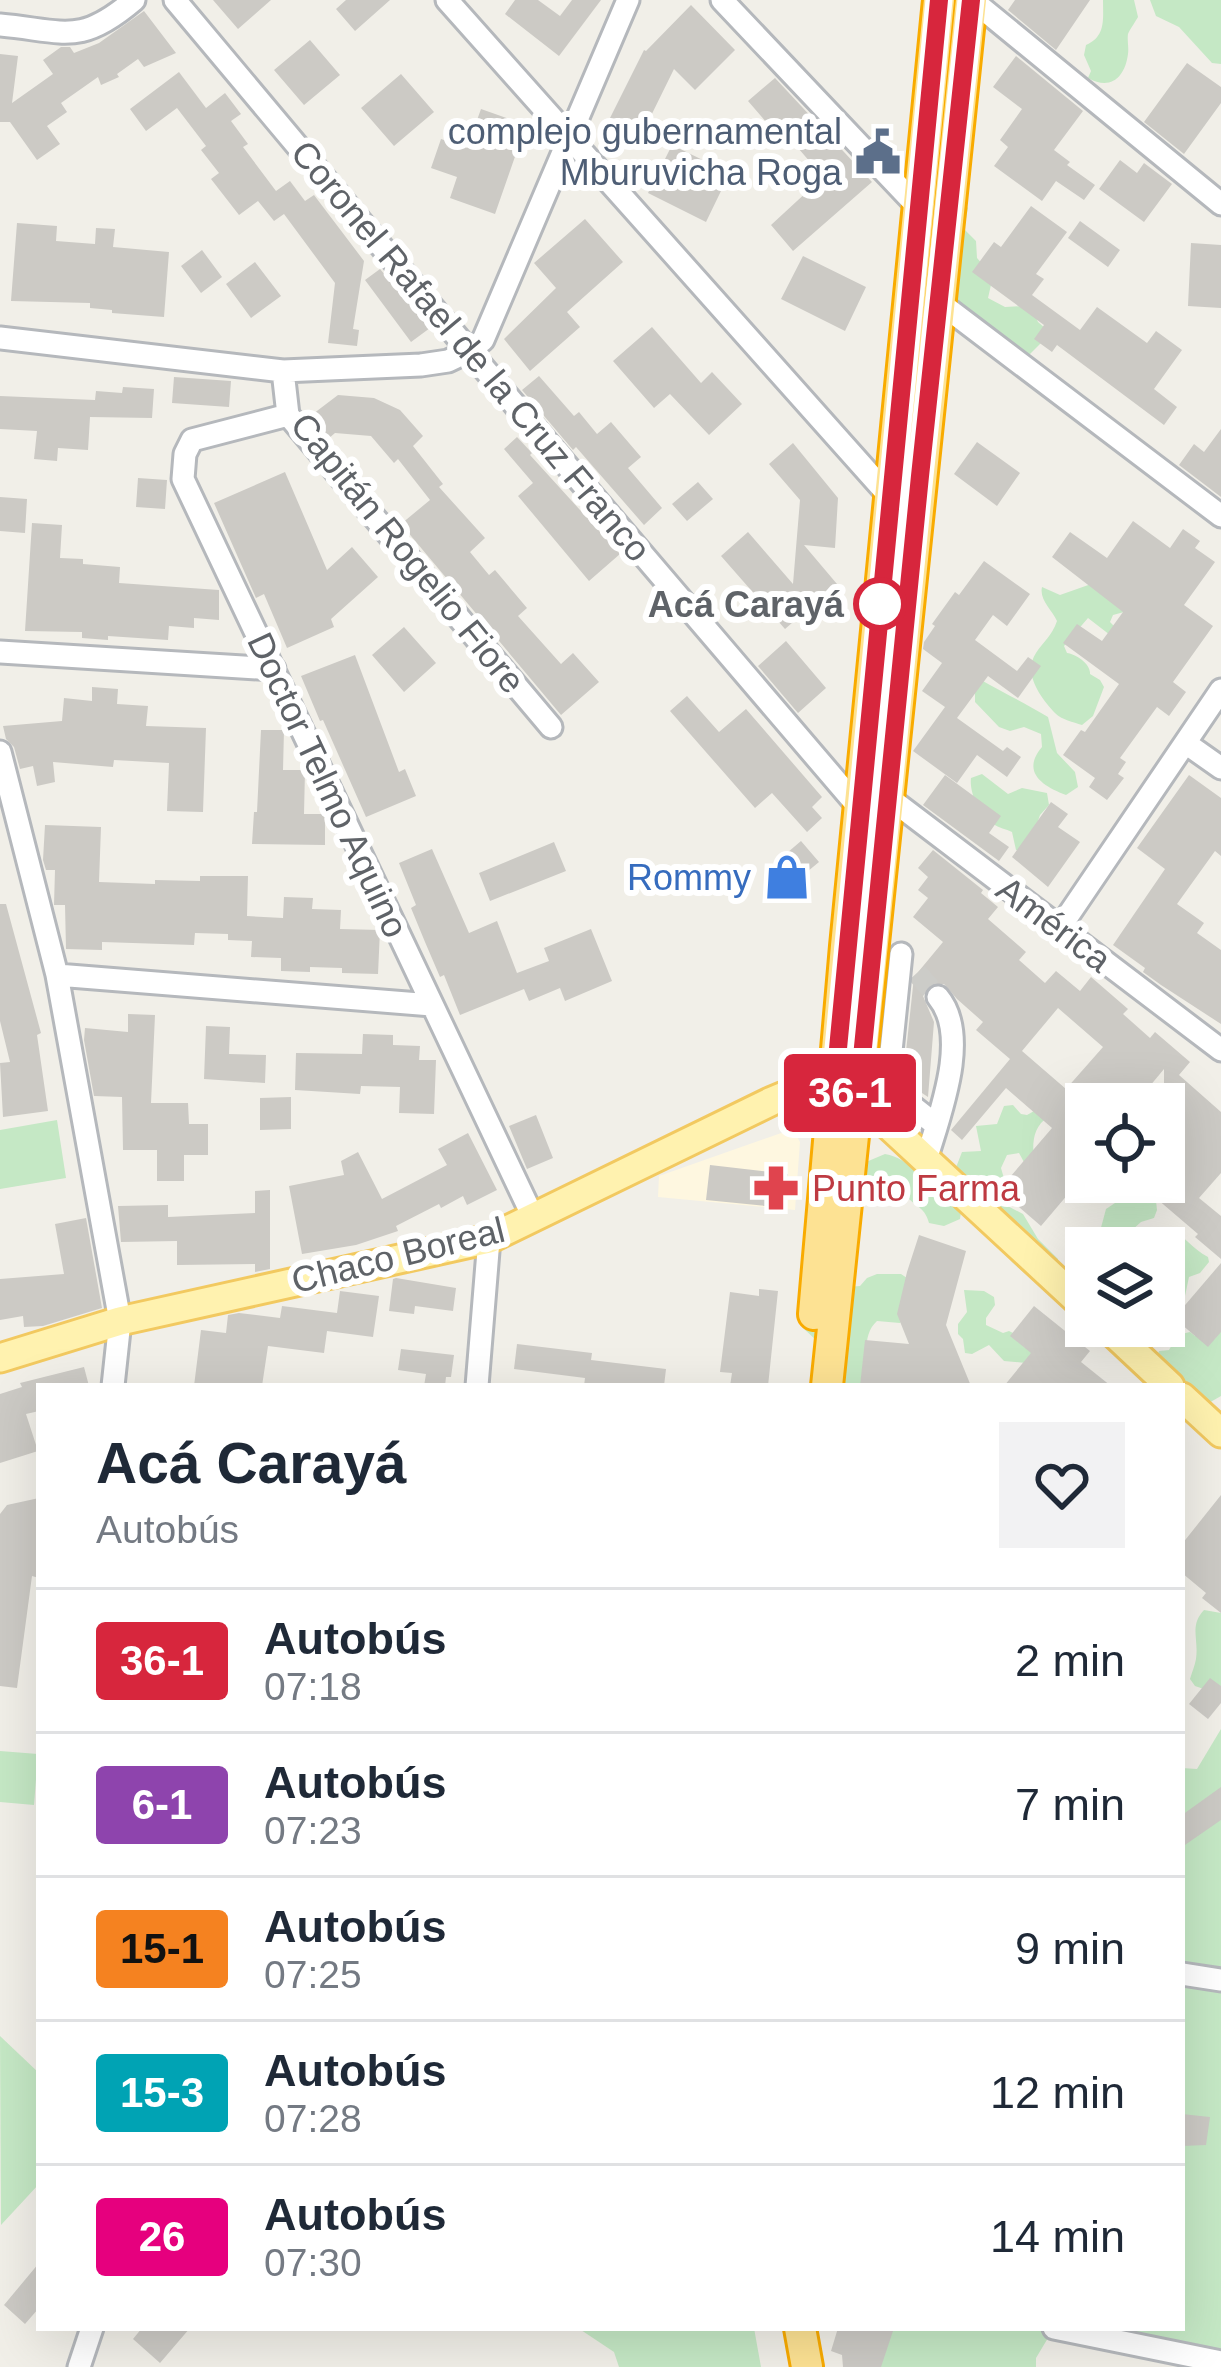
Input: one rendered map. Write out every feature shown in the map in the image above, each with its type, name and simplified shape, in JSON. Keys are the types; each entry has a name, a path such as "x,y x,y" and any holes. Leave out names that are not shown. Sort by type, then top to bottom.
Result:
{"highway":[{"path":"808,1383 846,1093 876,1057 874,803 890,497 938,0"},
{"path":"827,1383 846,1093 874,803 939,302 972,0"},
{"path":"780,2331 786,2367"},
{"path":"801,2331 807,2367"}],"main road":[{"name":"Chaco Boreal","path":"0,1358 120,1321 489,1240 794,1091 846,1093"},
{"path":"846,1093 1065,1289"},
{"path":"1128,1347 1167,1383"},
{"path":"1185,1400 1221,1433"}],"street":[{"path":"0,26 89,31 134,0"},
{"name":"Coronel Rafael de la Cruz Franco","path":"176,0 469,351 874,803"},
{"path":"447,0 890,497"},
{"path":"722,0 918,207"},
{"path":"972,0 1213,198"},
{"path":"0,338 283,371 421,364 448,361 469,351 483,340 627,1"},
{"path":"939,302 1221,516"},
{"name":"Capitán Rogelio Fiore","path":"283,371 288,415 551,728"},
{"name":"Doctor Telmo Aquino","path":"288,415 192,440 185,454 183,479 533,1217"},
{"path":"0,652 274,669"},
{"path":"1059,929 1221,690"},
{"path":"1187,744 1221,768"},
{"path":"0,752 57,975 120,1321 113,1383"},
{"name":"América","path":"874,803 1059,929 1221,1050"},
{"path":"875,923 917,973"},
{"path":"902,954 876,1057 896,1095 936,1125"},
{"path":"57,975 432,1005"},
{"path":"926,1160 948,1081 952,1034 950,1016 938,998"},
{"path":"477,1383 489,1240"},
{"path":"1185,1974 1221,1980"},
{"path":"79,2367 91,2331"},
{"path":"1068,2331 1221,2362"}],"shaded area":[{"path":"787,1131 795,1133 800,1142 795,1210 658,1197 659,1176"}],"green space":[{"path":"1103,0 1134,0 1138,17 1128,34 1124,69 1116,80 1104,83 1088,78 1091,71 1084,55 1086,45 1100,32"},
{"path":"1150,0 1221,0 1221,64 1212,63 1179,27 1156,16"},
{"path":"960,198 968,208 964,229 976,241 977,258 993,276 988,298 1005,307 1033,311 1046,329 1042,342 1025,359 964,323 942,277"},
{"path":"1094,583 1124,612 1113,615 1110,622 1116,628 1110,635 1088,618 1064,646 1067,653 1086,663 1104,687 1093,716 1082,725 1055,713 1031,669 1057,621 1044,601 1042,587 1060,595"},
{"path":"981,680 1048,717 1057,753 1075,772 1078,787 1066,795 1037,777 1034,764 1042,747 1041,734 1024,727 1010,731 999,727 975,702"},
{"path":"982,774 1008,794 1022,788 1047,793 1049,805 1040,815 1027,853 1016,850 1012,832 993,824 980,810 971,778"},
{"path":"1013,1105 1027,1115 1043,1106 1048,1117 1035,1136 1034,1159 1025,1164 1019,1153 1007,1155 999,1196 1002,1203 1023,1214 1058,1259 1058,1271 1043,1281 1029,1277 1012,1262 1001,1233 955,1170 962,1152 981,1151 976,1126 997,1124 1004,1106"},
{"path":"57,1120 66,1178 0,1189 0,1130"},
{"path":"885,1154 910,1166 961,1212 960,1219 944,1226 929,1223 893,1178 887,1177 872,1189 862,1184 866,1162"},
{"path":"1115,1203 1156,1203 1157,1210 1154,1218 1135,1227 1101,1227 1106,1209"},
{"path":"1185,1239 1209,1262 1189,1277 1185,1296"},
{"path":"901,1274 910,1280 907,1314 900,1323 877,1321 872,1327 866,1351 870,1383 826,1383 846,1336 817,1341 801,1320 867,1278"},
{"path":"964,1290 994,1297 986,1325 1017,1335 1036,1353 1026,1363 1004,1361 989,1345 965,1353 958,1334 958,1324 967,1312"},
{"path":"1221,1322 1221,1396 1207,1404 1155,1362 1159,1351 1185,1347 1185,1334 1195,1336"},
{"path":"1204,1610 1221,1613 1221,1695 1195,1686 1190,1679 1196,1659 1196,1627"},
{"path":"1221,1729 1221,2352 1116,2331 1185,2331 1185,1768 1197,1769"},
{"path":"0,1751 36,1754 34,1805 0,1802"},
{"path":"0,2036 36,2070 36,2187 1,2225"},
{"path":"582,2331 755,2331 761,2367 619,2367 614,2352"},
{"path":"885,2331 1052,2331 1036,2358 1036,2367 851,2367"}],"building":[{"path":"213,0 271,0 238,29"},
{"path":"346,0 390,0 355,31 336,9"},
{"path":"515,0 538,0 560,16 572,0 601,0 559,56 505,14"},
{"path":"1015,0 1090,0 1056,50 1008,10"},
{"path":"691,5 735,50 695,90 674,69 642,134 610,118 644,50"},
{"path":"144,11 176,53 144,67 138,59 119,77 101,85 98,77 61,103 67,112 47,126 60,144 37,160 10,122 0,122 0,54 18,56 12,103 53,74 43,60 61,47 70,47 74,53 99,43"},
{"path":"310,40 340,75 304,105 274,70"},
{"path":"1016,56 1083,111 1054,150 1095,185 1084,200 1056,181 1042,201 994,166 1008,147 1000,140 1022,109 993,87"},
{"path":"1187,63 1221,87 1221,103 1184,154 1144,122"},
{"path":"179,72 206,108 225,93 241,114 231,121 248,144 243,147 276,191 290,181 305,201 314,195 364,261 353,329 359,330 357,346 328,343 335,283 284,214 274,221 258,201 239,215 211,179 219,173 201,150 206,146 177,108 146,131 130,109"},
{"path":"401,74 434,112 394,146 361,108"},
{"path":"775,78 872,182 793,251 771,225 823,177 792,141 787,146 748,101"},
{"path":"481,109 526,125 495,214 450,198 457,177 431,168 441,139 467,148"},
{"path":"672,145 713,165 704,182 721,191 706,222 648,193"},
{"path":"1120,160 1137,173 1144,163 1172,184 1144,222 1099,189"},
{"path":"1031,206 1067,232 1036,274 1044,279 1032,295 1080,330 1097,307 1147,343 1156,331 1182,350 1154,389 1177,407 1164,425 1057,345 1052,352 1034,339 1044,325 972,272 994,242 1001,247"},
{"path":"585,219 623,262 567,312 580,327 530,371 504,339 556,288 534,263"},
{"path":"1080,221 1120,250 1108,267 1068,238"},
{"path":"17,223 57,226 56,241 95,244 96,228 115,229 113,247 169,252 164,317 112,313 90,308 90,303 11,301"},
{"path":"1191,243 1221,245 1221,308 1188,306"},
{"path":"202,250 222,277 201,293 181,266"},
{"path":"803,256 866,287 845,331 781,299"},
{"path":"255,262 281,296 251,318 226,284"},
{"path":"380,269 430,328 411,342 365,280"},
{"path":"652,327 701,383 712,372 742,404 709,435 670,394 654,408 613,361"},
{"path":"539,376 574,416 579,412 597,434 611,422 641,457 628,468 662,508 644,525 522,390"},
{"path":"174,377 231,381 229,407 172,403"},
{"path":"123,387 154,389 152,418 90,417 88,450 58,448 57,461 34,459 37,431 0,429 0,396 95,400 96,391 122,393"},
{"path":"338,395 374,398 400,410 423,436 413,446 443,484 439,487 485,538 470,552 489,575 495,570 527,608 518,616 561,664 573,653 599,682 561,715 401,524 430,500 398,459 394,463 371,436 335,433 328,439 309,417"},
{"path":"1221,429 1221,497 1179,465 1194,444 1204,452"},
{"path":"517,437 620,554 589,581 518,496 533,483 504,449"},
{"path":"977,442 1020,473 997,506 954,474"},
{"path":"793,443 838,498 835,548 804,545 837,584 785,629 721,556 748,532 793,584 800,500 769,464"},
{"path":"285,472 327,570 352,547 378,577 331,619 334,627 287,648 264,594 256,598 214,503"},
{"path":"138,478 167,480 165,509 136,507"},
{"path":"698,482 713,499 687,521 672,504"},
{"path":"0,497 27,499 25,533 0,531"},
{"path":"1133,521 1170,548 1183,529 1200,541 1195,548 1215,562 1184,605 1213,626 1173,682 1186,692 1169,716 1157,707 1120,758 1126,762 1118,774 1124,778 1107,800 1089,787 1095,778 1063,755 1119,684 1063,643 1077,624 1102,641 1123,612 1052,557 1070,532 1107,558"},
{"path":"32,523 62,525 60,558 120,567 119,583 219,590 219,620 194,618 194,628 169,626 168,640 108,636 108,640 82,638 82,632 25,631"},
{"path":"984,561 1030,594 1007,626 993,615 975,640 1017,671 1028,657 1041,666 1018,698 988,676 957,718 1003,751 1007,747 1021,757 1007,777 977,755 957,783 913,751 945,707 922,691 942,663 923,649 932,624"},
{"path":"404,627 436,663 404,692 372,655"},
{"path":"786,641 826,688 798,713 758,666"},
{"path":"355,655 399,772 405,769 416,796 366,817 301,676"},
{"path":"92,687 118,689 117,704 148,706 146,726 206,728 203,812 167,811 169,763 114,760 113,767 53,762 55,782 37,786 33,766 20,769 3,726 62,721 64,698 92,701"},
{"path":"687,696 719,732 746,709 822,797 812,807 822,818 807,832 772,793 755,808 670,711"},
{"path":"261,730 284,730 283,770 305,770 304,814 325,814 325,845 252,844"},
{"path":"945,775 1001,816 989,833 1009,847 999,861 923,805"},
{"path":"1189,775 1221,798 1221,856 1215,851 1177,904 1204,923 1197,933 1221,950 1221,1024 1143,972 1145,968 1113,945 1165,869 1137,848"},
{"path":"1051,802 1068,814 1058,827 1080,842 1048,887 1012,857"},
{"path":"45,825 101,827 99,882 155,884 155,880 200,881 200,876 248,876 247,916 283,918 284,897 313,898 312,909 341,910 340,929 380,930 378,974 310,967 310,972 281,971 281,958 251,957 252,941 228,940 228,934 195,933 194,945 102,942 102,950 66,949 65,905 54,905 55,870 46,870 43,860"},
{"name":"Rommy","path":"801,841 819,862 784,891 767,870"},
{"path":"554,842 566,871 490,901 479,873"},
{"path":"432,849 469,933 497,921 517,973 549,961 544,948 591,929 612,981 565,1001 560,988 529,1001 524,989 460,1015 411,908 416,905 399,863"},
{"path":"933,850 998,907 988,919 1026,952 1019,960 1045,983 1056,971 1080,991 1091,977 1128,1009 1123,1014 1150,1038 1155,1032 1190,1062 1179,1075 1221,1112 1221,1173 1199,1198 1221,1216 1221,1259 1162,1203 1185,1203 1185,1083 1164,1083 1164,1069 1152,1083 1071,1083 1103,1047 1058,1008 1022,1051 1065,1088 1065,1198 1041,1226 999,1190 1052,1128 1006,1088 962,1140 951,1130 1010,1059 976,1030 983,1022 944,984 930,985 923,996 934,1022 928,1097 907,1083 914,977 943,942 913,917 928,898 918,890 928,877 918,868"},
{"path":"0,904 6,904 41,1033 37,1035 48,1111 3,1117 0,1063 10,1062 0,1021"},
{"path":"128,1014 155,1015 151,1103 188,1103 189,1124 208,1124 208,1155 184,1155 184,1181 157,1181 157,1150 123,1150 122,1097 94,1096 85,1028 128,1032"},
{"path":"206,1026 230,1027 229,1054 266,1055 265,1083 204,1079"},
{"path":"363,1034 393,1035 393,1045 420,1046 419,1060 436,1060 434,1114 399,1113 400,1087 361,1086 360,1094 295,1090 296,1053 362,1054"},
{"path":"291,1097 291,1129 260,1130 260,1098"},
{"path":"536,1115 553,1158 527,1169 509,1126"},
{"path":"468,1133 497,1190 467,1205 463,1196 441,1208 439,1204 396,1226 398,1231 356,1245 302,1254 289,1186 344,1175 341,1161 358,1152 382,1199 447,1165 438,1149"},
{"path":"710,1165 788,1174 785,1208 706,1200"},
{"path":"270,1190 270,1269 255,1272 255,1264 177,1265 177,1241 121,1242 118,1206 168,1205 168,1217 255,1213 255,1191"},
{"path":"86,1218 102,1308 43,1326 24,1327 23,1316 0,1320 0,1279 64,1274 55,1224"},
{"path":"919,1235 966,1251 946,1325 970,1383 860,1383 865,1340 909,1344 897,1314"},
{"path":"1221,1263 1221,1332 1208,1347 1185,1327 1185,1305"},
{"path":"396,1278 456,1288 453,1311 415,1306 414,1314 389,1311"},
{"path":"759,1289 778,1291 768,1383 730,1383 732,1373 720,1372 730,1292 759,1296"},
{"path":"340,1291 379,1296 373,1337 327,1331 324,1353 268,1346 262,1383 194,1383 201,1330 226,1333 228,1315 280,1318 282,1306 337,1313"},
{"path":"1034,1306 1065,1331 1065,1347 1090,1351 1081,1362 1107,1383 1006,1383 1031,1353 1010,1336"},
{"path":"517,1344 666,1369 664,1383 584,1383 585,1378 514,1369"},
{"path":"401,1349 454,1355 451,1377 446,1377 445,1383 424,1383 426,1374 398,1370"},
{"path":"84,1367 88,1383 36,1383 36,1412 26,1414 36,1452 0,1463 0,1394 22,1387 20,1383"},
{"path":"1221,1495 1221,1613 1185,1576 1185,1540"},
{"path":"36,1499 36,1577 32,1576 17,1688 0,1686 0,1514 7,1505"},
{"path":"1210,1678 1221,1686 1221,1703 1208,1719 1189,1704"},
{"path":"1221,1787 1221,1820 1185,1845 1185,1813"},
{"path":"1185,2114 1210,2117 1206,2145 1185,2146"},
{"path":"36,2267 36,2311 25,2324 4,2305"},
{"path":"140,2331 187,2331 160,2363 133,2339"},
{"path":"837,2331 893,2331 881,2367 843,2367 842,2355 831,2351"}],"tunnel":[{"path":"917,973 938,997"}],"bus line":[{"name":"36-1","path":"939,0 834,1090 858,1097 971,0"}],"place":[{"name":"complejo gubernamental Mburuvicha Roga","path":"878,152"},
{"name":"Acá Carayá","path":"880,604"},
{"name":"Rommy","path":"787,877"},
{"name":"Punto Farma","path":"776,1188"}]}
